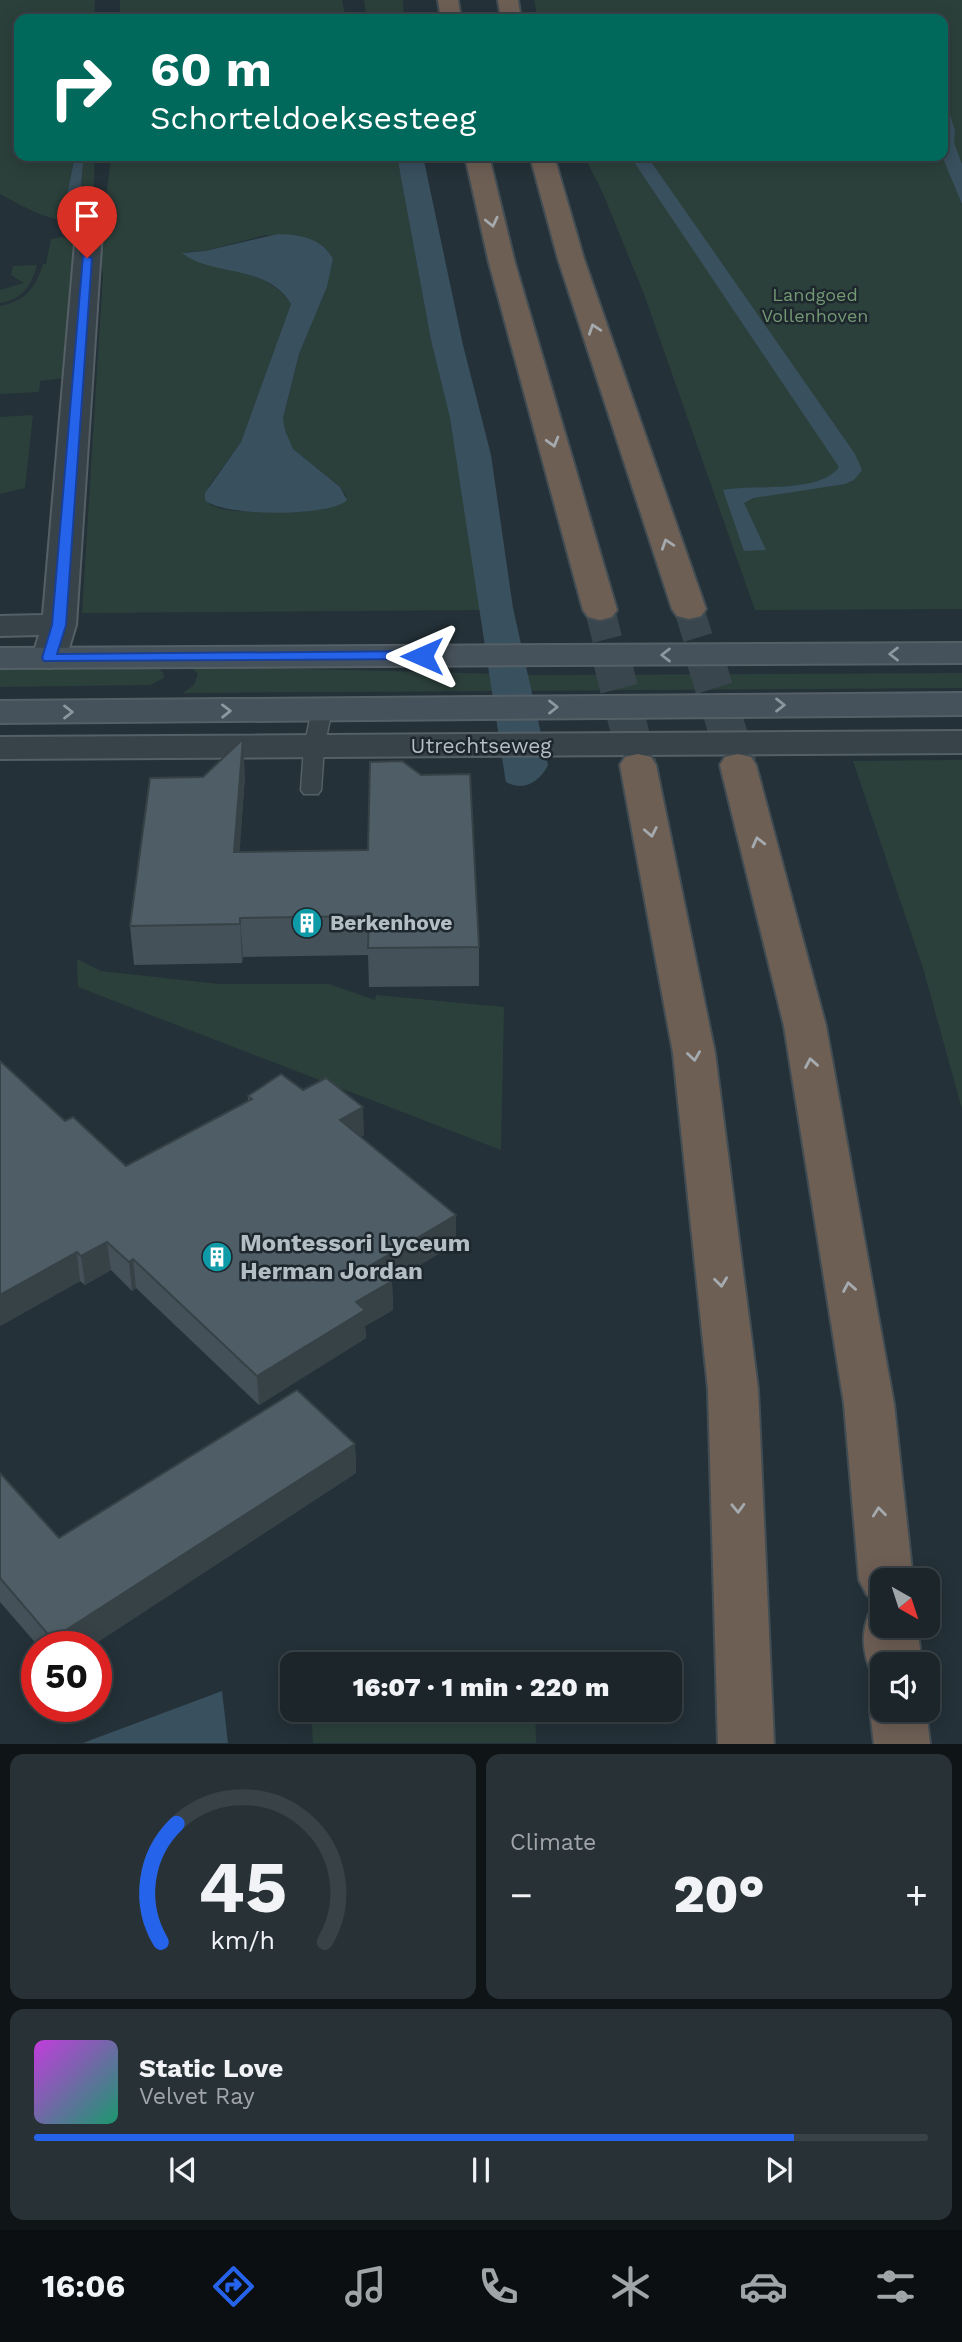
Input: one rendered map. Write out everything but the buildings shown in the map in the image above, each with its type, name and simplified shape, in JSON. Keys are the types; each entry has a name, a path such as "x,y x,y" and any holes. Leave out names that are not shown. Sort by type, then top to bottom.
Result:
{"highway":[{"path":"478,161 502,263 600,610"},
{"path":"542,161 571,259 689,609"},
{"path":"638,765 694,1053 733,1389 746,1744"},
{"path":"738,765 805,1026 869,1404 885,1568"},
{"path":"899,1722 902,1744"}],"main road":[{"path":"0,658 962,653"},
{"path":"158,712 178,684 176,656"},
{"name":"Utrechtseweg","path":"0,712 962,704"}],"street":[{"path":"49,658 59,625 89,232"},
{"path":"0,626 59,625"},
{"name":"Utrechtseweg","path":"0,748 962,742"}],"lane":[{"path":"311,790 314,747 322,710"}],"green space":[{"path":"0,0 95,0 94,14 14,14 14,161 74,161 65,204 70,206 79,204 83,161 95,161 90,204 84,215 74,220 62,220 34,212 0,194"},
{"path":"120,0 342,0 345,14 120,14"},
{"path":"364,0 403,0 404,14 366,14"},
{"name":"Landgoed Vollenhoven","path":"534,0 962,0 962,609 755,610 644,294 602,191 587,161 948,161 948,14 537,14"},
{"path":"110,161 398,161 431,340 450,418 481,610 82,613 103,275 100,252","holes":["265,235 295,237 321,245 333,259 327,287 299,354 283,418 285,430 293,449 340,487 347,497 257,511 223,509 209,504 209,486 241,442 291,304 282,293 258,277 187,256 185,252 205,251"]},
{"path":"62,237 75,241 65,378 40,381 39,392 0,394 0,306 16,301 28,292 43,264 46,264 51,239"},
{"path":"37,265 25,290 15,298 0,303 0,290 24,283 11,275 13,266"},
{"path":"33,415 25,488 0,494 0,417"},
{"path":"200,666 540,675 962,673 962,688 183,693 194,685 198,674 193,669"},
{"path":"0,667 155,667 163,672 164,678 150,685 0,687"},
{"path":"962,760 962,1109 923,968 853,761"},
{"path":"77,959 101,971 219,984 329,984 375,1000 376,995 504,1007 501,1150 78,987"},
{"path":"312,1722 535,1722 536,1743 313,1743"}],"water":[{"path":"948,108 955,131 954,143 962,164 962,204 944,161 948,161"},
{"path":"74,161 83,161 79,204 65,204"},
{"path":"398,161 424,161 463,345 491,455 513,608 548,765 530,784 519,786 506,782 450,418 431,340"},
{"path":"633,161 650,161 855,454 862,470 854,480 845,484 753,498 744,503 766,550 744,551 723,490 802,485 830,475 839,467"},
{"path":"278,234 295,235 317,242 333,259 327,287 299,354 283,418 293,449 340,487 347,500 337,506 300,512 232,510 215,506 205,500 205,493 241,442 291,304 268,282 208,265 182,253 205,251"},
{"path":"222,1691 228,1743 83,1743"}],"tunnel":[{"path":"689,609 703,654"},
{"path":"600,610 611,654"},
{"path":"610,652 638,765"},
{"path":"703,652 738,765"}],"place":[{"name":"Berkenhove","path":"307,923"},
{"name":"Montessori Lyceum Herman Jordan","path":"217,1257"}],"route":[{"path":"87,258 59,625 49,658 422,656"}]}
